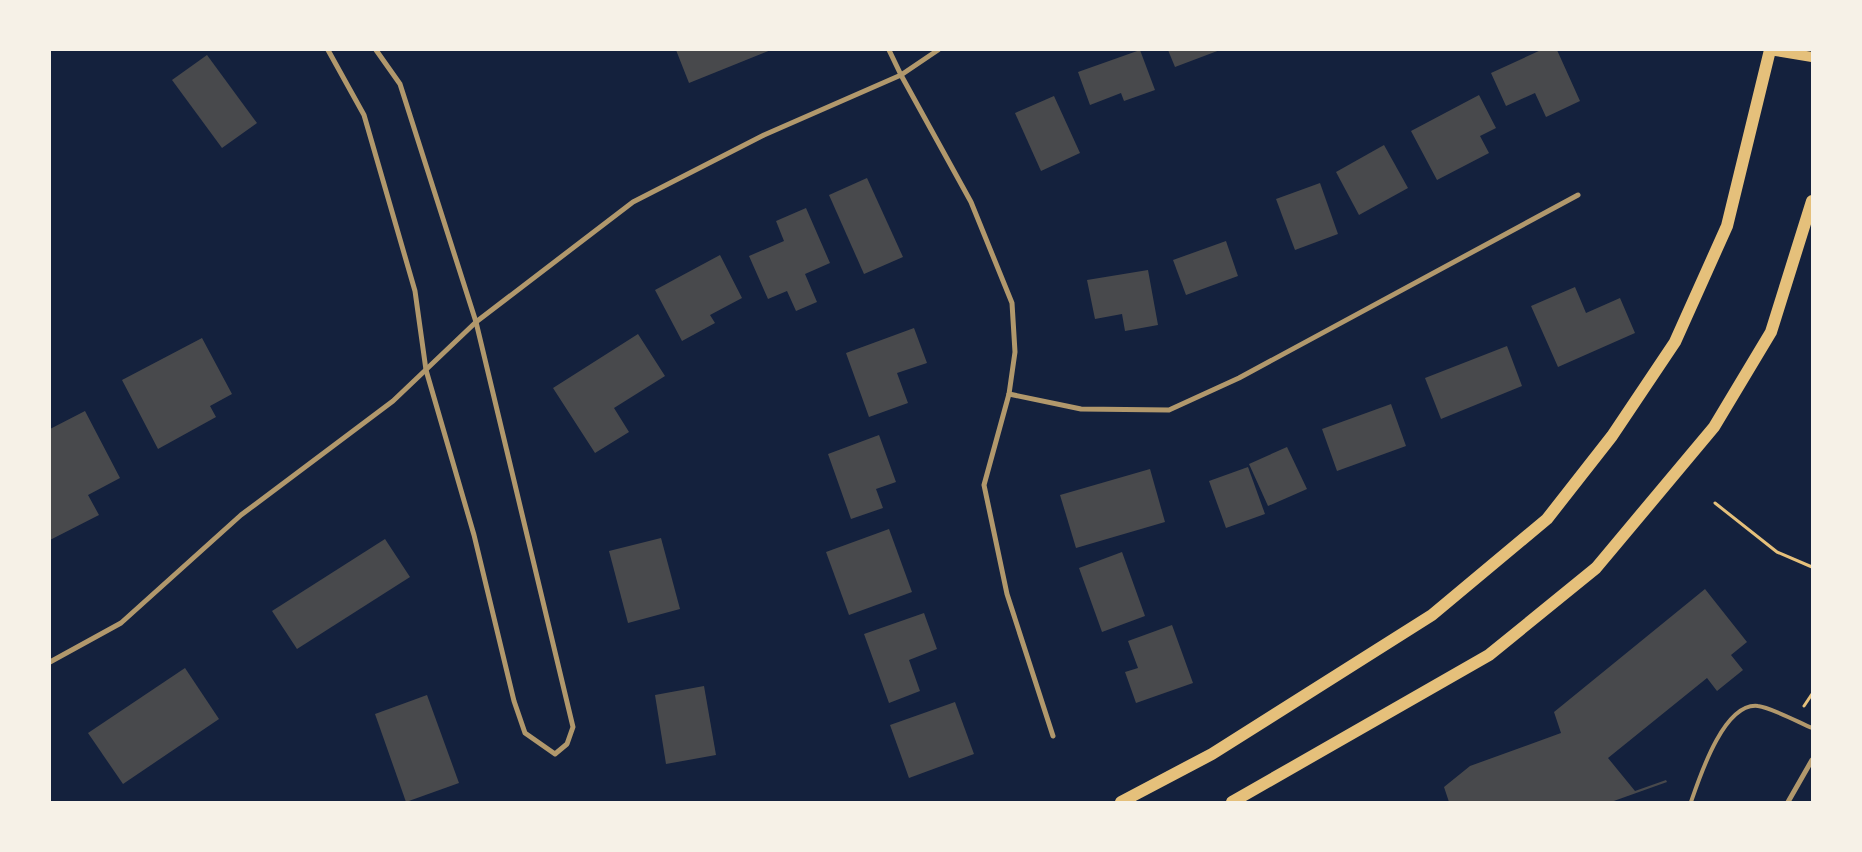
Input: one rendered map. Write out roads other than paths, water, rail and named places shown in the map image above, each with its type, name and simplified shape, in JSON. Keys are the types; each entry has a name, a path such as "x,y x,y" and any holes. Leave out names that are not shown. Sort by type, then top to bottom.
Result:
{"main road":[{"path":"1121,802 1212,754 1432,615 1547,519 1612,436 1675,342 1727,226 1770,50 1812,57"},
{"path":"1232,802 1489,655 1596,568 1714,427 1762,348 1771,332 1812,201"}],"street":[{"path":"328,50 364,114 415,291 426,370 474,535 517,709 525,733 555,754 567,744 573,727 476,322 400,84 376,50"},
{"path":"889,50 971,202 1012,303 1015,352 1009,394 984,485 1007,594 1053,736"},
{"path":"50,662 121,623 241,515 394,401 476,322 633,202 764,135 901,75 938,50"},
{"path":"1009,394 1081,409 1169,410 1239,378 1578,195"},
{"path":"1788,802 1812,760"}],"lane":[{"path":"1691,802 1713,748 1729,720 1742,710 1758,706 1812,728"}]}
